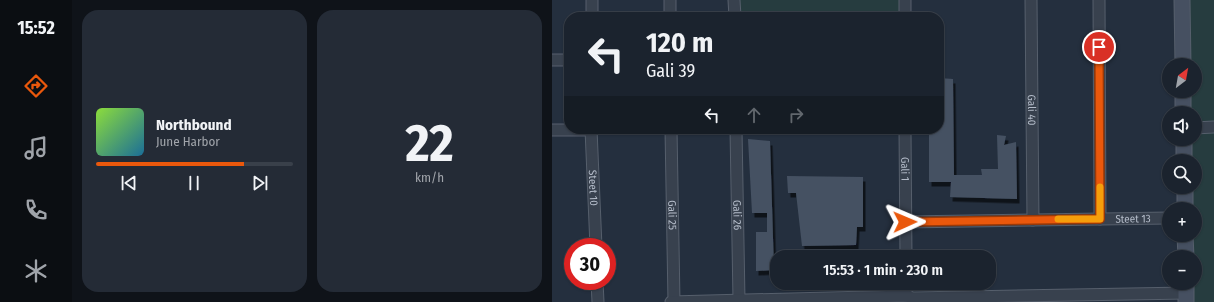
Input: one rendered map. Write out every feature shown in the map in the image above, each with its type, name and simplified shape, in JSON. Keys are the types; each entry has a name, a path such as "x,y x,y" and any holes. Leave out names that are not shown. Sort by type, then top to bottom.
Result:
{"street":[{"path":"592,0 592,12"},
{"path":"670,0 670,12"},
{"path":"734,0 735,12"},
{"path":"905,0 905,12"},
{"name":"Gali 40","path":"1031,0 1033,220"},
{"path":"1099,0 1100,219"},
{"path":"1182,0 1182,58"},
{"path":"552,60 564,60"},
{"path":"1202,128 1214,127"},
{"path":"552,130 564,130"},
{"name":"Steet 10","path":"591,134 596,238"},
{"name":"Gali 25","path":"672,134 674,302"},
{"name":"Gali 26","path":"736,134 739,300"},
{"name":"Gali 1","path":"905,134 906,250"},
{"name":"Steet 13","path":"905,222 1162,218"},
{"path":"597,290 598,302"},
{"path":"671,302 1186,293"}],"green space":[{"path":"738,0 900,0 900,12 738,12"},
{"path":"1187,0 1214,0 1214,302 1193,302 1192,290 1202,290 1202,250 1191,250 1191,242 1202,242 1202,202 1189,202 1189,194 1202,194 1202,154 1188,154 1188,146 1202,146 1202,106 1188,106 1187,98 1202,98 1202,58 1187,58"}],"building":[{"path":"944,78 953,79 954,175 982,175 981,169 998,169 997,135 1006,136 1004,145 1016,142 1017,199 950,197 951,182 929,182 929,134 944,134"},
{"path":"748,139 770,141 773,250 770,250 770,270 756,271 756,232 767,232 767,213 752,213"},
{"path":"787,176 863,177 863,227 857,227 856,245 802,246 796,193 788,193"}],"slow traffic":[{"path":"1058,219 1100,219 1100,187"}],"route":[{"path":"905,222 1100,219 1099,47"}]}
